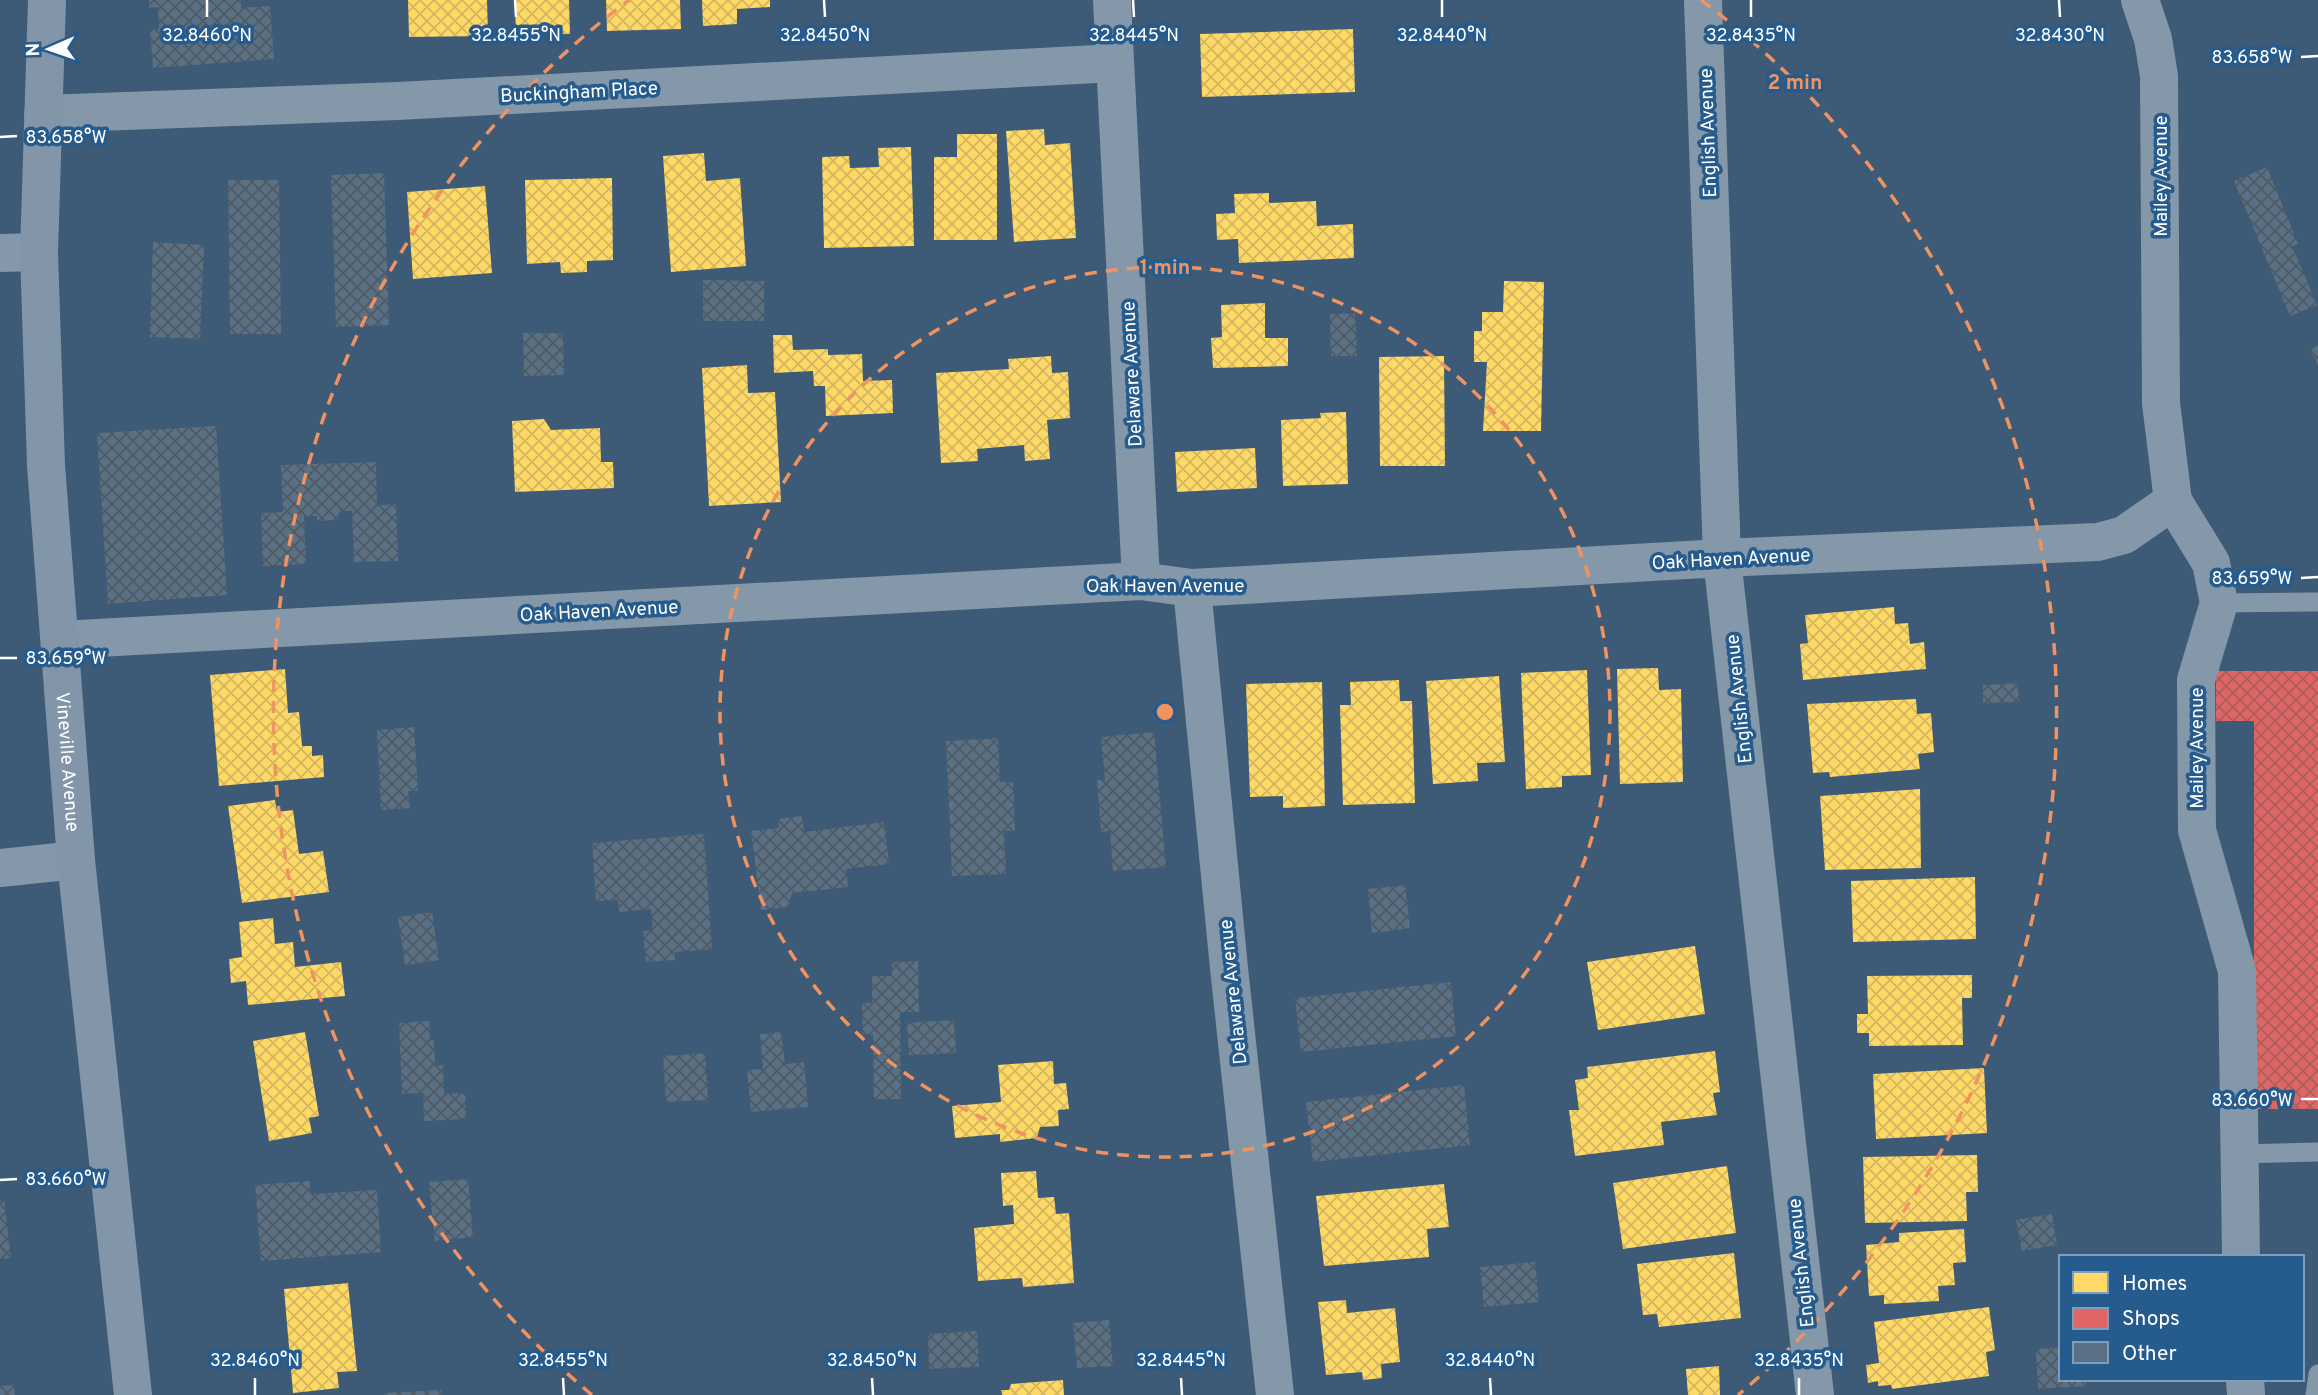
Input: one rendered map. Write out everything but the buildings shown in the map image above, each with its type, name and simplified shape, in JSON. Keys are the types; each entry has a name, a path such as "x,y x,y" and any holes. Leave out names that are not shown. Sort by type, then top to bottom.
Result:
{"main road":[{"name":"Vineville Avenue","path":"47,0 39,253 46,465 76,860 133,1395"}],"street":[{"name":"Delaware Avenue","path":"1112,0 1141,581"},
{"name":"English Avenue","path":"1703,0 1722,558 1815,1395"},
{"name":"Mailey Avenue","path":"2140,0 2153,39 2159,76 2161,403 2173,501 2211,564 2220,603 2196,680 2196,830 2237,971 2241,1255"},
{"name":"Buckingham Place","path":"43,114 398,101 1115,63"},
{"path":"0,253 39,253"},
{"name":"Oak Haven Avenue","path":"61,640 1141,581 1192,588 1722,558 2098,542 2124,535 2173,501"},
{"name":"Delaware Avenue","path":"1192,588 1275,1395"},
{"path":"0,868 76,860"}],"lane":[{"path":"2220,603 2318,602"},
{"path":"2238,1154 2318,1152"},
{"path":"2315,1395 2318,1374"}]}
